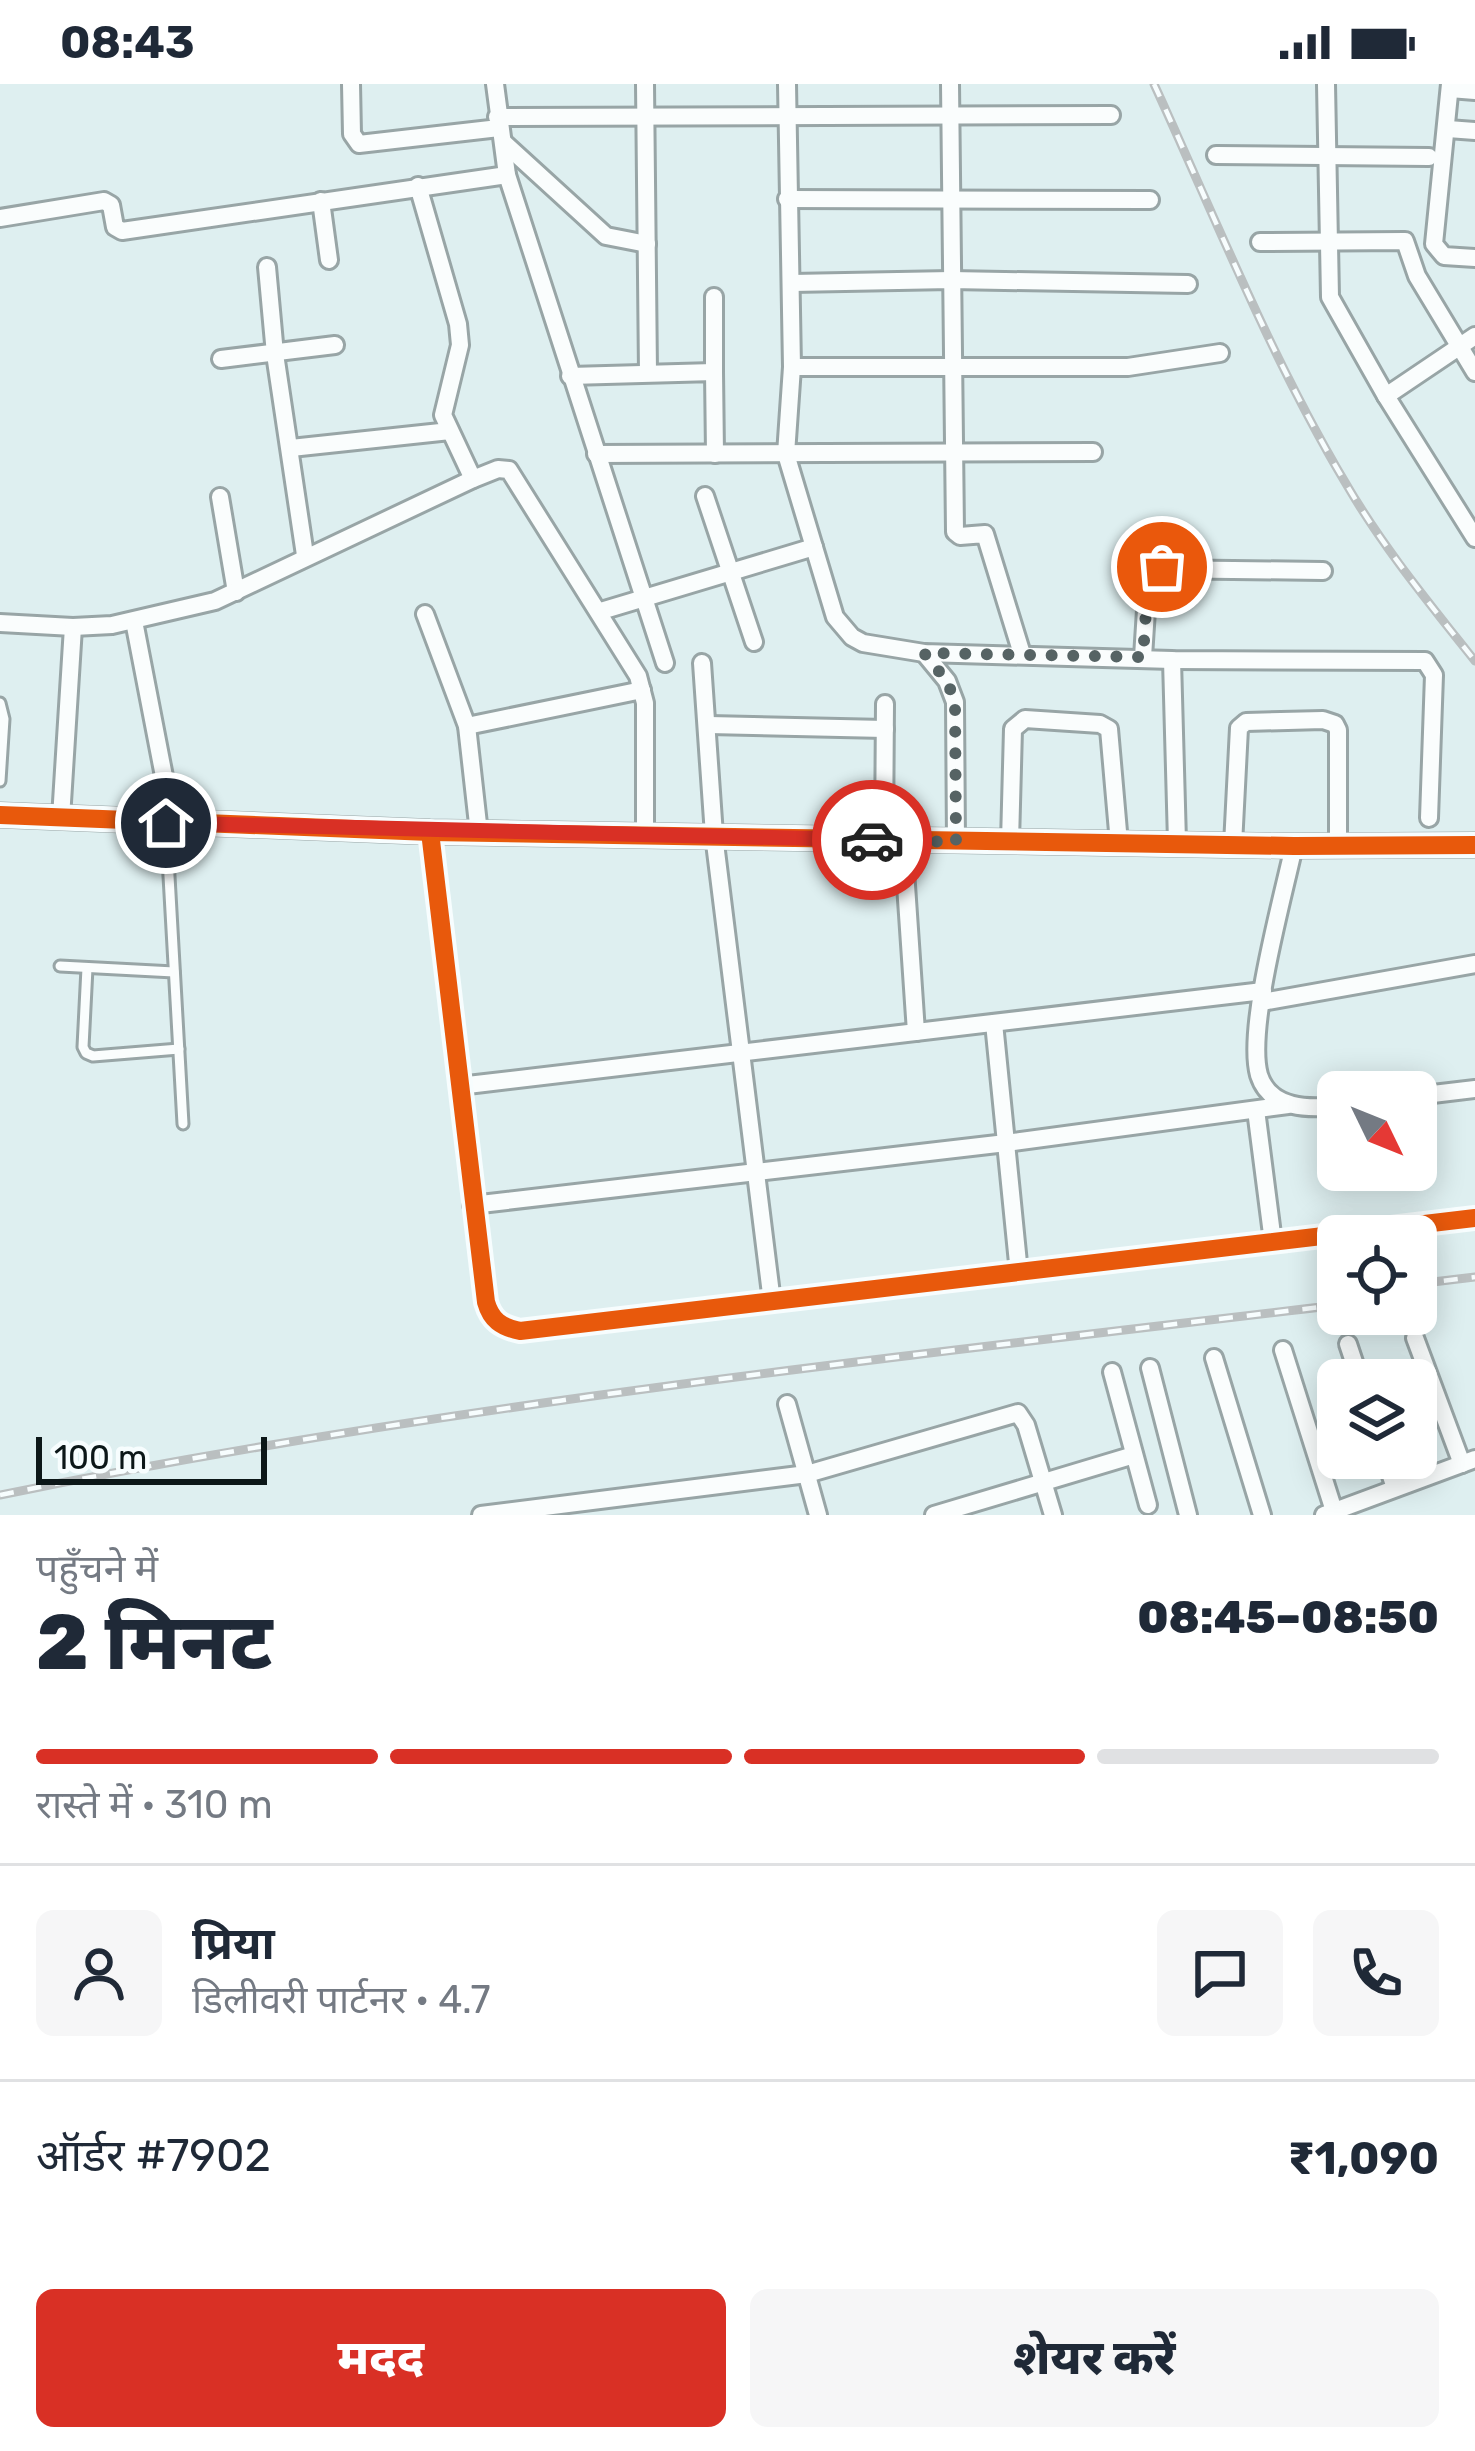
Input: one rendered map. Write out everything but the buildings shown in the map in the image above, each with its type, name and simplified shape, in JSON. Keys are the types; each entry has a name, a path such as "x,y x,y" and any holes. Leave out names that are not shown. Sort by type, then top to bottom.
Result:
{"street":[{"path":"351,84 352,134 359,144 646,117 1112,115"},
{"path":"495,84 507,176 665,663"},
{"path":"645,84 648,374"},
{"path":"788,84 792,367 786,454 835,617 852,637 924,653 1425,661 1434,675 1430,818"},
{"path":"950,84 955,532 960,536 986,534 1022,654"},
{"path":"1327,84 1333,306 1386,396 1468,514 1475,538"},
{"path":"1475,91 1450,87 1434,244 1444,256 1475,258"},
{"path":"499,129 597,230 617,240 647,244"},
{"path":"1448,130 1475,131"},
{"path":"1216,155 1429,157"},
{"path":"0,218 104,201 110,202 116,227 122,231 507,176"},
{"path":"418,186 458,324 460,345 443,407 472,479"},
{"path":"787,199 1150,200"},
{"path":"321,201 329,260"},
{"path":"1260,242 1405,241 1417,276 1468,341 1475,372"},
{"path":"267,266 305,555"},
{"path":"792,283 1188,284"},
{"path":"713,297 715,454"},
{"path":"1386,396 1468,341"},
{"path":"221,359 334,345"},
{"path":"792,367 1127,368 1220,353"},
{"path":"571,376 714,372"},
{"path":"291,448 450,431"},
{"path":"596,454 1093,452"},
{"path":"0,623 73,627 134,621 236,592 472,479 509,470 601,611 642,690 645,835"},
{"path":"705,496 754,642"},
{"path":"220,497 236,592"},
{"path":"601,611 814,547"},
{"path":"1143,657 1148,579 1155,569 1323,571"},
{"path":"425,614 467,726 479,833"},
{"path":"134,621 169,823"},
{"path":"61,818 73,627"},
{"path":"924,653 947,681 955,702 956,842"},
{"path":"1172,660 1177,842"},
{"path":"702,663 714,835 772,1302"},
{"path":"467,726 642,690"},
{"path":"885,704 893,840 916,1032"},
{"path":"1010,842 1013,729 1024,719 1100,724 1109,729 1119,843"},
{"path":"1233,845 1239,728 1246,722 1323,720 1338,730 1338,847"},
{"path":"709,725 885,730"},
{"path":"0,814 430,832 1338,847 1475,845"},
{"path":"430,832 472,1204 490,1315 508,1328 520,1331 1475,1218"},
{"path":"1288,1105 1267,1089 1260,1076 1262,996 1294,846"},
{"path":"459,1086 1262,996 1475,964"},
{"path":"994,1023 1019,1273"},
{"path":"1437,1094 1475,1089"},
{"path":"472,1204 1006,1144 1288,1105 1317,1108"},
{"path":"1256,1110 1273,1242"},
{"path":"1283,1350 1329,1513 1468,1461 1415,1338"},
{"path":"1348,1344 1353,1359"},
{"path":"1214,1358 1262,1515"},
{"path":"1150,1368 1188,1515"},
{"path":"1112,1372 1148,1505"},
{"path":"788,1404 818,1515"},
{"path":"481,1515 602,1508 807,1474 1018,1413 1026,1425 1053,1515"},
{"path":"934,1515 1135,1455"},
{"path":"1392,1479 1395,1488"}],"lane":[{"path":"0,703 4,718 0,781"},
{"path":"169,823 183,1124"},
{"path":"60,966 174,972"},
{"path":"87,968 82,1047 86,1053 178,1049"}],"railway":[{"path":"1154,84 1268,336 1318,434 1374,529 1475,661"},
{"path":"1437,1282 1475,1277"},
{"path":"0,1495 499,1409 1317,1308"}],"cycle path":[{"path":"0,815 430,832 1475,845"},
{"path":"430,832 486,1302 494,1318 507,1327 520,1331 1475,1218"}],"way so far":[{"path":"872,840 956,842 955,702 947,681 924,653 1143,657 1148,579 1150,572 1162,567"}],"route":[{"path":"166,823 872,840"}]}
